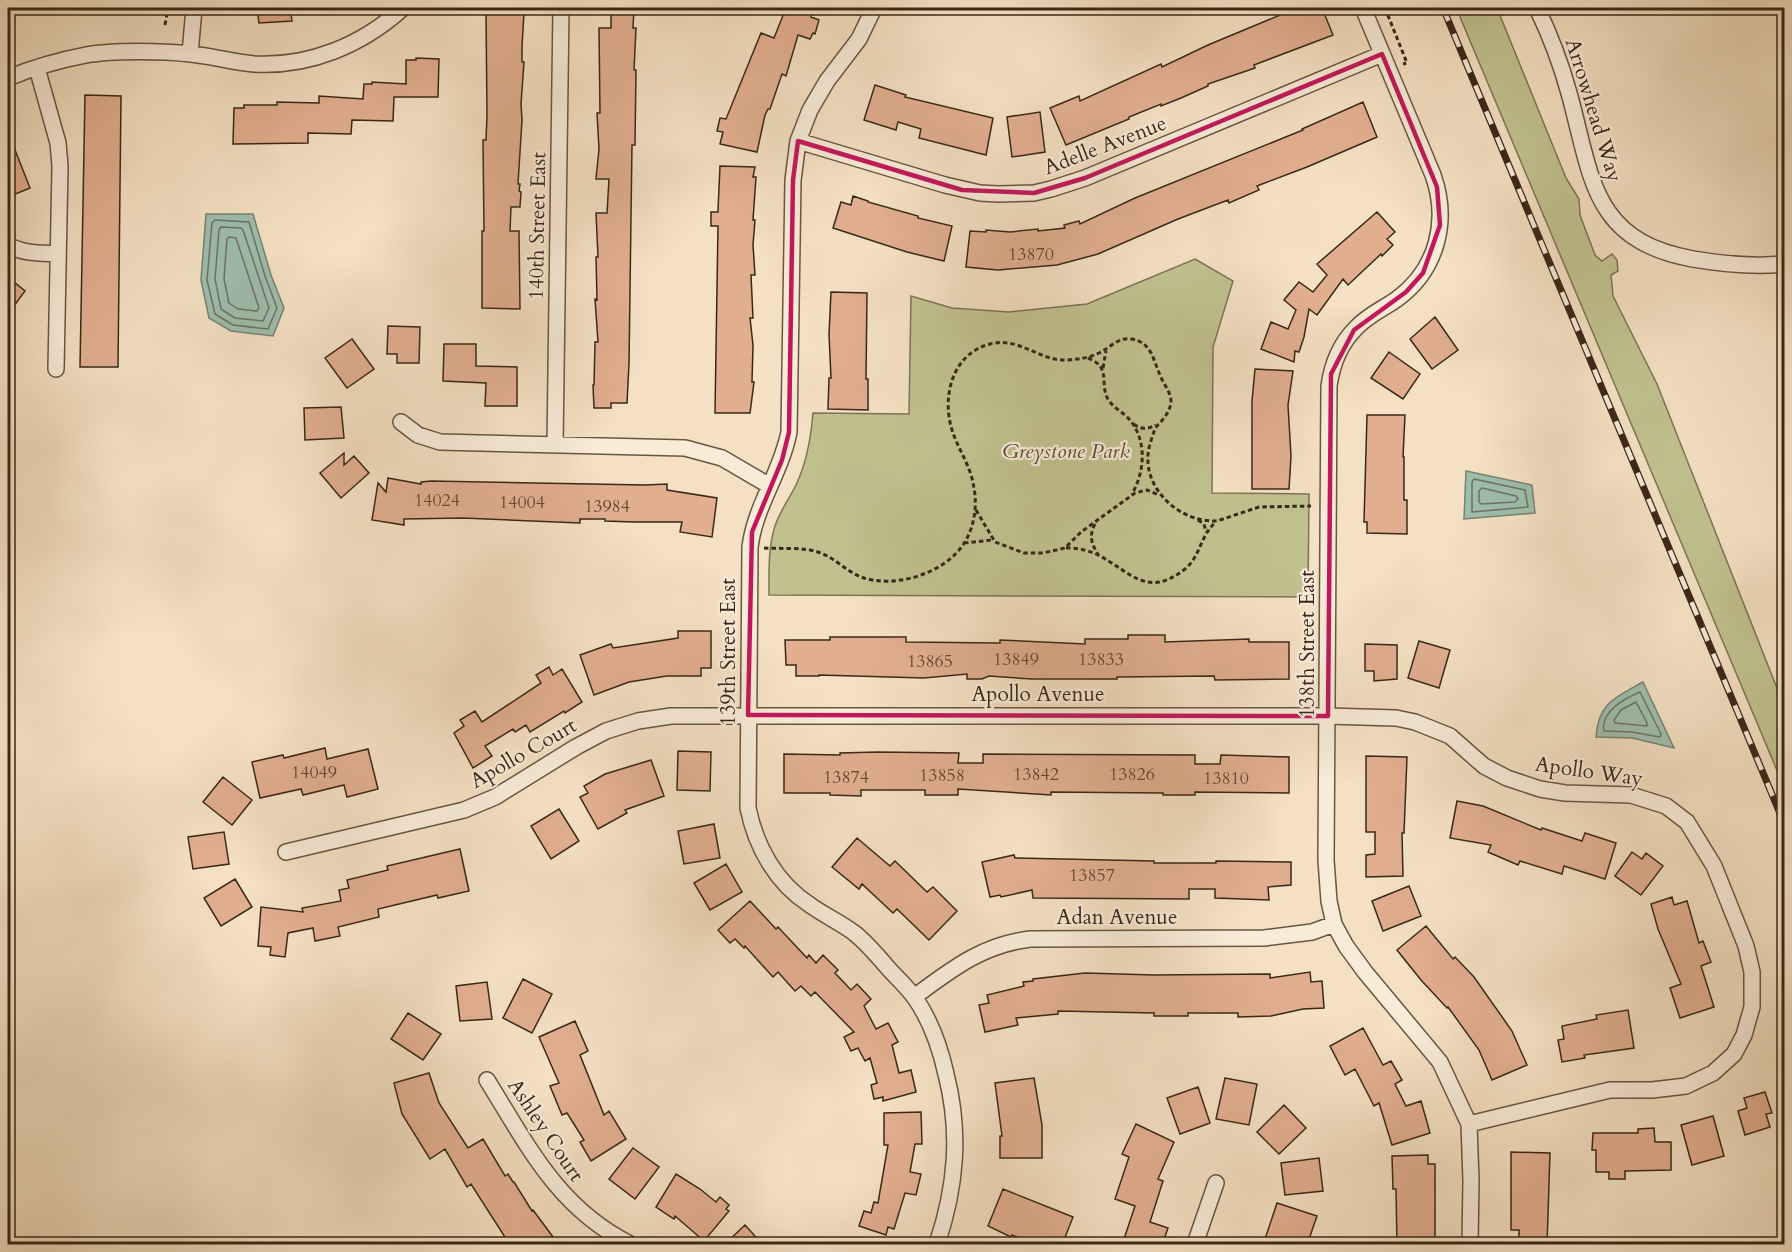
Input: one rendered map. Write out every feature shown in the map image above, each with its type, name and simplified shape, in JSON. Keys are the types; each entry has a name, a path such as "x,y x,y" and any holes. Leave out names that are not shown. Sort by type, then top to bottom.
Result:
{"street":[{"path":"190,54 194,8"},
{"path":"8,78 37,68 97,54 190,54 254,64 311,59 361,39 402,8"},
{"name":"140th Street East","path":"555,445 561,8"},
{"name":"139th Street East","path":"873,8 859,39 817,95 798,141 793,180 789,432 782,460 755,517 750,547 748,808 758,846 787,888 851,931 869,946 915,997 929,1021 940,1049 954,1116 956,1145 954,1175 947,1213 937,1245"},
{"name":"138th Street East","path":"1363,8 1437,187 1440,199 1440,225 1434,250 1423,273 1406,292 1373,313 1354,330 1340,350 1329,386 1326,860 1329,901 1334,924 1346,946 1440,1062 1469,1124 1470,1245"},
{"name":"Arrowhead Way","path":"1537,8 1564,75 1594,186 1606,210 1615,221 1647,245 1680,257 1730,264 1785,264"},
{"name":"Adelle Avenue","path":"798,141 962,190 998,194 1034,193 1085,178 1382,54"},
{"path":"37,68 58,143 60,166 56,369"},
{"path":"8,245 30,253 58,254"},
{"path":"401,422 418,435 440,442 672,447 698,450 722,458 770,486"},
{"name":"Apollo Avenue","path":"748,715 1328,716"},
{"name":"Apollo Court","path":"286,852 447,815 480,804 510,789 591,738 622,725 671,716 748,715"},
{"name":"Apollo Way","path":"1328,716 1396,718 1415,722 1450,736 1484,766 1507,778 1540,789 1565,793 1631,795 1666,806 1687,822 1714,866 1746,946 1752,972 1752,1007 1744,1035 1734,1054 1713,1073 1686,1086 1653,1090 1610,1090 1469,1124"},
{"name":"Adan Avenue","path":"915,997 967,959 1010,941 1264,938 1312,932 1334,924"},
{"name":"Ashley Court","path":"487,1080 542,1168 563,1195 588,1219 630,1245"},
{"path":"1195,1245 1216,1183"}],"path":[{"path":"165,25 168,8"},
{"path":"1385,8 1406,60"},
{"path":"750,547 815,551 861,576 897,581 909,579 935,568 954,554 964,544 973,522 975,509 973,482 952,433 950,387 958,367 966,357 977,348 1001,341 1017,344 1056,360 1086,358 1119,340 1131,339 1142,343 1152,352 1171,401 1168,413 1157,425 1140,475 1130,496"},
{"path":"1106,349 1103,361 1108,398 1137,427 1157,425"},
{"path":"1086,358 1097,363 1104,371"},
{"path":"1132,422 1151,478 1161,496 1172,506 1204,524 1206,532"},
{"path":"1065,548 1095,522 1137,492 1147,490 1161,496"},
{"path":"1194,518 1217,521 1259,507 1311,506"},
{"path":"975,509 992,540"},
{"path":"964,544 992,540 1030,554 1043,554 1065,548 1079,549 1099,555 1138,580 1160,581 1174,576 1192,563 1206,532 1217,521"},
{"path":"1095,522 1091,540 1099,555"}],"highlighted area":[{"path":"1382,54 1437,187 1440,225 1423,273 1406,292 1354,330 1331,374 1328,716 748,715 752,532 782,460 789,432 793,180 798,141 962,190 1034,193 1085,178"}],"green space":[{"path":"1464,8 1497,8 1566,178 1579,199 1580,215 1595,255 1602,261 1612,254 1617,260 1618,271 1611,275 1613,296 1657,384 1784,706 1784,787 1460,17"},
{"name":"Greystone Park","path":"1195,259 1233,281 1213,347 1212,493 1309,494 1308,597 769,595 769,560 773,534 779,515 796,485 806,459 813,413 909,414 911,296 952,308 1009,312 1087,304"}],"water":[{"path":"206,214 253,214 271,275 284,308 273,336 231,331 209,318 201,280"},
{"path":"1466,471 1532,485 1535,513 1464,519"},
{"path":"1643,682 1674,748 1632,738 1596,737 1600,716 1610,702"}],"building":[{"path":"257,8 290,8 292,21 259,23"},
{"path":"611,8 634,8 633,28 636,28 629,364 627,403 611,403 611,408 594,408 595,342 598,342 595,299 597,300 596,257 598,257 596,213 607,213 609,179 596,179 599,149 597,113 600,113 599,28 611,28"},
{"path":"786,8 814,8 811,17 819,20 815,34 813,33 810,39 798,35 786,76 782,74 770,109 765,115 757,152 720,144 723,132 717,131 720,118 726,119 761,33 774,38"},
{"path":"1297,8 1322,8 1333,35 1254,65 1255,68 1208,84 1181,98 1129,117 1129,119 1066,145 1050,108 1079,96 1080,101 1161,64 1162,67"},
{"path":"486,12 524,12 518,184 520,184 519,191 521,192 520,207 511,207 510,231 519,231 520,309 482,308 483,140 486,140 487,116"},
{"path":"416,58 439,59 438,97 394,97 393,121 352,120 351,134 308,133 308,143 233,144 234,108 244,108 244,105 277,105 277,102 319,103 319,96 363,99 364,84 372,84 372,82 406,84 406,60 416,60"},
{"path":"875,85 906,95 905,97 993,118 986,155 919,138 921,129 898,122 896,130 864,120"},
{"path":"85,95 121,96 118,367 80,367"},
{"path":"1363,102 1377,137 1257,186 1259,190 1229,203 1228,200 1178,219 1098,254 1057,265 998,270 966,267 970,231 1010,232 1038,229 1038,231 1065,228 1064,225 1079,221 1080,224 1135,198 1303,130"},
{"path":"1040,112 1045,152 1012,157 1007,117"},
{"path":"8,132 30,188 8,197"},
{"path":"720,166 755,167 753,245 755,275 751,275 753,318 750,318 753,345 752,382 754,382 750,413 715,413 718,226 711,226 711,212 718,212"},
{"path":"853,196 918,216 918,218 952,226 944,261 907,252 833,228 841,202 851,205"},
{"path":"1377,212 1395,232 1387,239 1393,245 1348,285 1343,279 1317,315 1309,309 1304,337 1299,352 1295,351 1294,362 1261,349 1271,322 1288,329 1296,310 1284,300 1299,282 1313,292 1327,275 1317,264"},
{"path":"8,277 25,291 8,314"},
{"path":"831,292 867,293 868,410 828,409 829,378 831,378 829,334"},
{"path":"1435,317 1458,350 1432,369 1410,339"},
{"path":"388,326 420,327 419,363 397,363 397,354 387,354"},
{"path":"352,339 374,369 347,388 325,358"},
{"path":"444,344 476,344 476,366 517,367 517,406 485,406 486,383 443,381"},
{"path":"1389,352 1420,374 1403,399 1371,378"},
{"path":"1255,369 1293,371 1288,405 1291,456 1289,489 1252,489 1252,401"},
{"path":"341,407 344,438 305,440 304,408"},
{"path":"1367,415 1405,415 1403,457 1407,534 1367,533 1367,522 1364,522"},
{"path":"344,453 344,465 354,456 369,473 341,498 320,473"},
{"path":"388,478 421,484 421,482 431,481 667,484 667,490 717,498 712,537 680,532 682,522 605,521 605,519 580,519 580,523 463,518 404,519 404,525 372,520 378,483 386,492"},
{"path":"678,631 711,631 711,668 701,668 701,676 667,676 629,682 594,695 580,655 611,644 613,648 678,638"},
{"path":"1128,635 1165,635 1165,642 1249,639 1249,642 1289,642 1289,679 1215,680 1214,676 1032,679 989,676 982,679 967,679 967,674 924,678 796,676 796,665 786,665 785,640 830,640 830,637 906,637 906,642 1000,643 1000,640 1085,644 1085,639 1128,639"},
{"path":"1419,641 1450,650 1439,688 1408,678"},
{"path":"1365,644 1397,645 1397,679 1374,681 1374,671 1365,671"},
{"path":"549,667 553,675 562,669 582,702 530,732 526,725 515,732 513,729 485,746 492,756 473,768 454,733 464,726 460,720 475,711 482,722 541,683 536,675"},
{"path":"325,748 327,759 368,749 378,789 347,797 344,785 303,795 301,789 260,798 252,762 283,755 284,758"},
{"path":"678,751 711,752 710,791 677,790"},
{"path":"840,753 959,753 958,763 983,763 983,754 1195,755 1195,764 1220,764 1221,755 1289,757 1289,793 1195,792 1195,795 1163,795 1163,793 1051,792 1051,795 958,789 958,795 925,795 925,790 861,790 861,796 784,793 784,754 840,755"},
{"path":"1366,756 1407,757 1404,833 1402,833 1403,876 1366,877 1366,855 1375,854 1375,832 1366,832"},
{"path":"651,760 664,796 625,810 627,813 598,829 580,797 588,793 584,786 605,774"},
{"path":"223,777 252,800 232,825 203,802"},
{"path":"1457,801 1483,806 1541,830 1542,828 1582,841 1585,833 1616,843 1605,879 1564,866 1562,874 1520,861 1518,865 1488,852 1491,845 1450,838"},
{"path":"559,809 579,841 551,859 531,826"},
{"path":"714,824 720,858 684,864 678,831"},
{"path":"224,832 229,864 193,869 188,837"},
{"path":"857,838 890,866 895,861 927,892 933,887 957,911 929,940 897,909 893,913 862,884 859,889 832,867"},
{"path":"460,849 469,891 438,898 437,895 378,909 379,917 338,927 340,936 315,941 313,928 288,933 285,957 270,955 271,947 258,946 261,907 303,912 302,908 341,901 339,890 349,888 347,880 388,870 387,866"},
{"path":"1632,852 1642,859 1646,853 1663,866 1641,895 1615,876"},
{"path":"1014,855 1015,858 1154,861 1154,863 1291,862 1291,885 1268,887 1269,900 1215,898 1215,889 1189,889 1189,899 1033,898 1032,890 1001,897 1000,895 990,897 982,862"},
{"path":"726,864 742,892 710,910 694,883"},
{"path":"235,879 252,907 221,926 204,898"},
{"path":"1409,886 1421,916 1383,931 1372,901"},
{"path":"1672,897 1674,905 1687,901 1699,943 1703,941 1711,962 1701,966 1714,1007 1680,1018 1670,988 1681,984 1658,929 1651,904"},
{"path":"750,901 807,958 809,955 816,963 823,955 838,970 835,973 851,990 857,984 871,999 864,1006 876,1029 888,1023 898,1042 892,1045 899,1073 911,1070 916,1092 883,1101 883,1097 874,1099 871,1085 877,1083 870,1058 865,1061 858,1048 851,1051 844,1037 854,1032 815,992 811,996 801,986 795,991 778,972 773,977 745,946 744,948 735,939 730,943 718,930"},
{"path":"1426,926 1453,959 1455,957 1474,977 1512,1031 1527,1065 1492,1080 1479,1050 1448,1007 1421,980 1397,950"},
{"path":"1310,972 1311,982 1322,981 1324,1008 1303,1009 1271,1016 1238,1017 1238,1013 1188,1013 1188,1016 1154,1016 1154,1013 1058,1011 1058,1014 1016,1018 1018,1025 985,1032 979,1005 989,1003 987,995 1024,986 1023,982 1085,973 1270,974 1270,978"},
{"path":"523,979 552,994 532,1033 503,1018"},
{"path":"487,982 492,1019 460,1021 456,986"},
{"path":"1628,1010 1634,1048 1584,1055 1585,1058 1562,1062 1558,1040 1564,1039 1562,1026 1597,1019 1596,1015"},
{"path":"408,1013 441,1034 423,1060 391,1039"},
{"path":"575,1021 588,1051 580,1055 604,1115 609,1111 626,1139 591,1161 580,1142 584,1140 567,1113 562,1115 550,1086 559,1083 539,1037"},
{"path":"1363,1028 1383,1065 1391,1061 1402,1080 1395,1084 1406,1106 1421,1101 1430,1133 1392,1145 1379,1103 1374,1106 1355,1069 1345,1075 1330,1046"},
{"path":"429,1073 439,1103 468,1148 483,1139 505,1176 508,1174 532,1211 559,1245 510,1245 471,1184 467,1187 445,1149 430,1159 402,1114 394,1083"},
{"path":"1034,1078 1042,1125 1042,1158 1000,1158 1000,1136 1002,1136 995,1083"},
{"path":"1225,1078 1257,1084 1249,1125 1216,1119"},
{"path":"1198,1087 1210,1123 1180,1134 1167,1098"},
{"path":"1765,1092 1772,1113 1766,1114 1770,1127 1745,1135 1738,1111 1747,1108 1744,1098"},
{"path":"1284,1105 1306,1128 1279,1154 1257,1132"},
{"path":"921,1112 922,1144 915,1144 910,1172 921,1174 916,1195 905,1193 894,1229 888,1227 886,1235 859,1226 864,1211 871,1213 874,1202 878,1203 888,1145 884,1145 884,1113"},
{"path":"1713,1116 1724,1156 1692,1165 1681,1125"},
{"path":"1136,1124 1174,1142 1158,1179 1163,1181 1150,1222 1168,1228 1162,1245 1122,1245 1135,1206 1115,1199 1129,1157 1122,1154"},
{"path":"1654,1128 1655,1142 1671,1142 1671,1170 1625,1171 1625,1179 1609,1179 1609,1172 1596,1172 1596,1150 1592,1150 1593,1133 1638,1133 1638,1129"},
{"path":"633,1148 659,1167 635,1199 609,1179"},
{"path":"1511,1152 1550,1153 1547,1245 1519,1245 1519,1230 1511,1230"},
{"path":"1428,1155 1428,1164 1435,1164 1435,1245 1397,1245 1396,1189 1393,1189 1392,1156"},
{"path":"1319,1158 1323,1191 1285,1195 1281,1163"},
{"path":"676,1174 716,1202 720,1197 729,1205 726,1209 729,1211 704,1241 675,1216 674,1219 656,1207"},
{"path":"1003,1189 1073,1217 1062,1245 1037,1245 1012,1235 1011,1237 988,1226"},
{"path":"1277,1203 1317,1216 1307,1245 1263,1245"},
{"path":"745,1225 763,1245 724,1245"}],"railway":[{"path":"1443,8 1784,823"}]}
